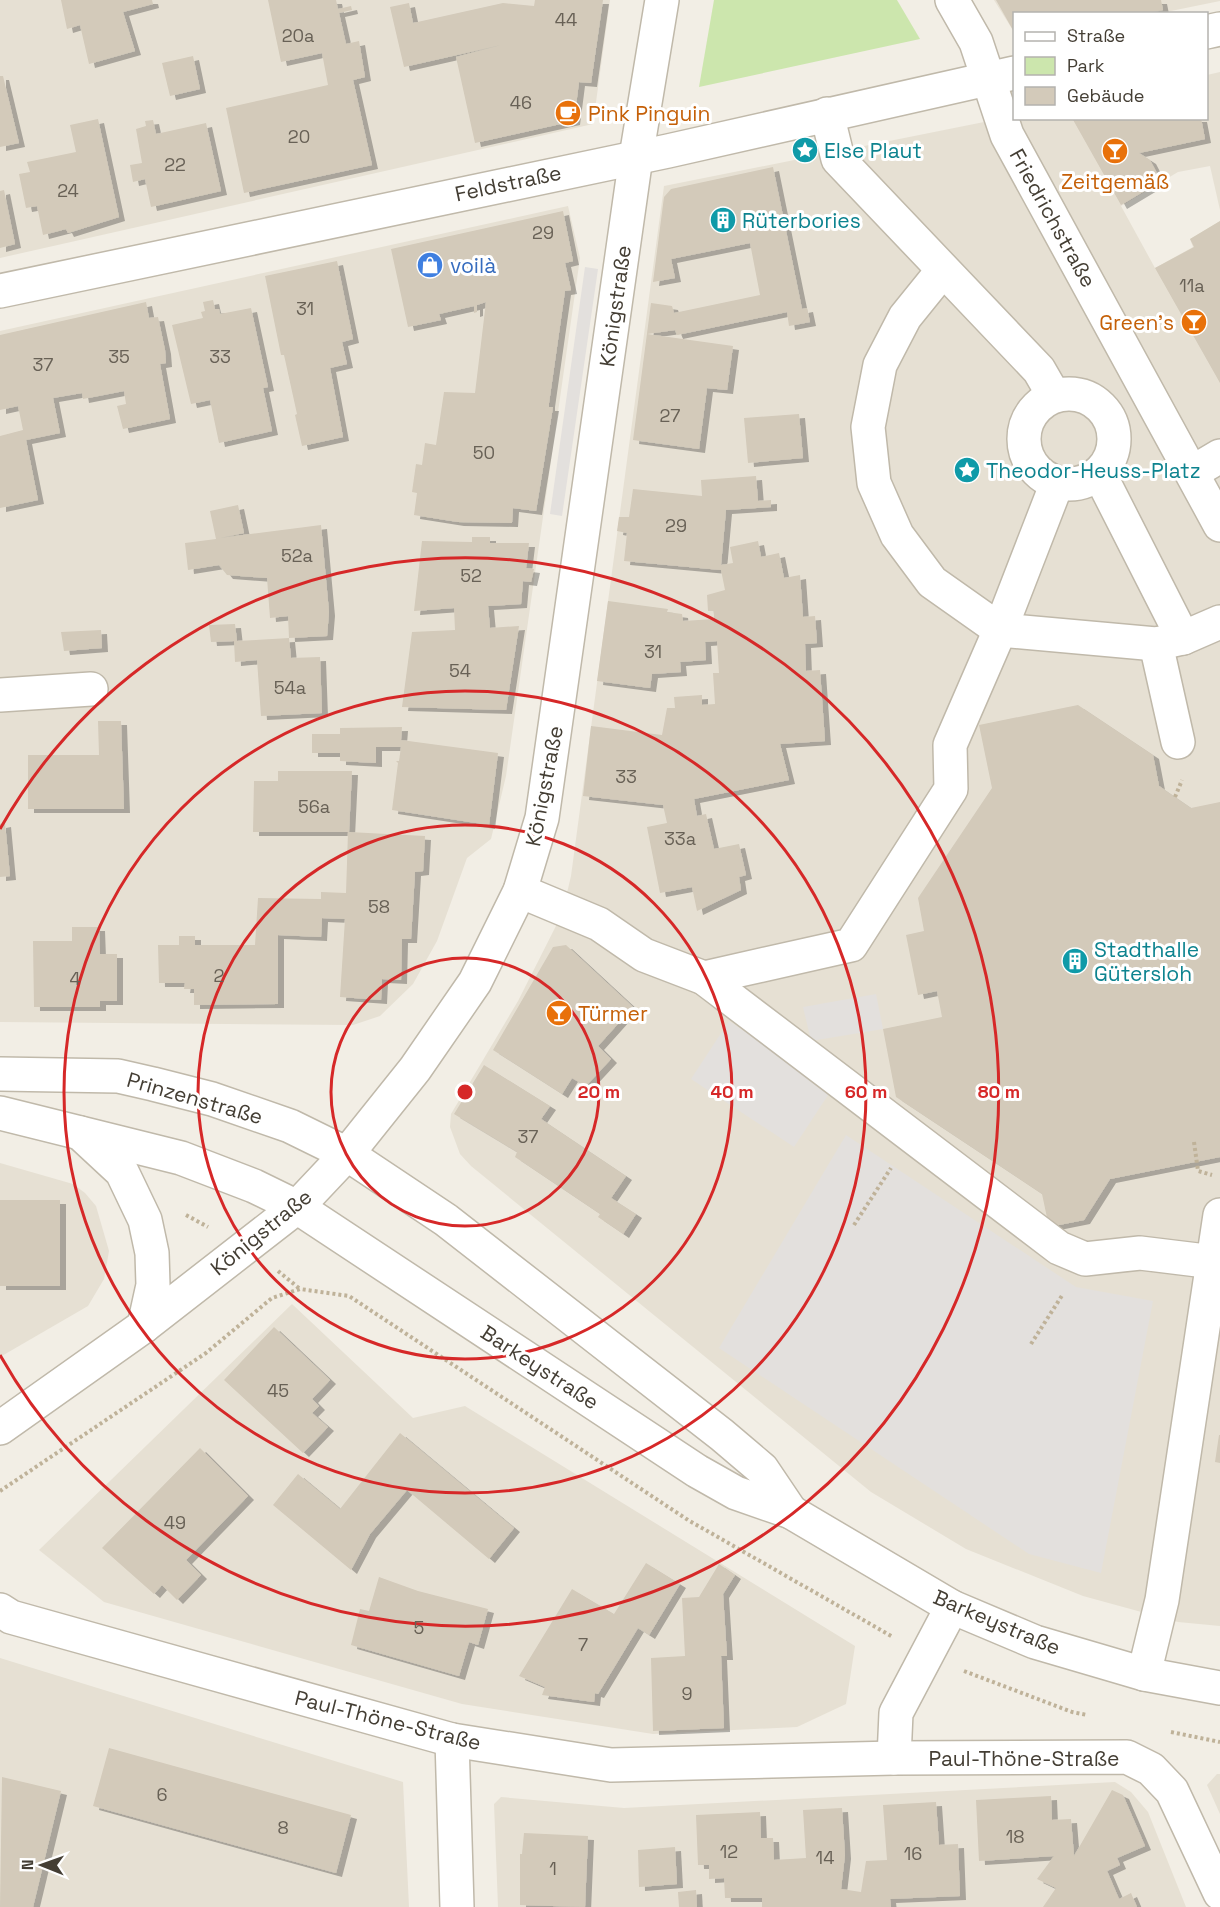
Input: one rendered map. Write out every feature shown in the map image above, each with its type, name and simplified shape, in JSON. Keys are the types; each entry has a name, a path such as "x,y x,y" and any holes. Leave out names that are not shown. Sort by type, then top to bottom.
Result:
{"street":[{"name":"Königstraße","path":"0,1428 144,1326 297,1207 347,1154 415,1069 475,982 520,891 542,818 636,158 662,0"},
{"name":"Friedrichstraße","path":"952,0 976,42 1001,76 1007,135 1150,395 1206,464 1220,525"},
{"name":"Feldstraße","path":"0,291 636,158 1001,76"},
{"path":"827,114 837,159 1039,370 1054,396"},
{"path":"943,270 905,317 880,364 868,427 874,483 897,535 932,582 1000,630 1170,641 1220,622"},
{"path":"1077,394 1090,399 1109,417 1114,434 1109,462 1087,481 1073,484 1057,483 1043,476 1031,465 1025,450 1024,435 1028,420 1037,407 1054,396 1077,394"},
{"path":"1109,417 1150,395"},
{"path":"1099,473 1170,641 1178,742"},
{"path":"704,978 851,945 951,789 950,745 1000,630 1057,483"},
{"path":"0,695 91,689"},
{"path":"520,891 599,924 644,955 704,978 910,1138 1059,1248 1085,1259 1140,1253 1214,1262"},
{"name":"Prinzenstraße","path":"0,1074 118,1076 153,1084 248,1111 290,1126 347,1154"},
{"path":"0,1113 76,1130 203,1165 297,1207"},
{"path":"76,1130 122,1172 145,1220 152,1253 153,1285 144,1326"},
{"name":"Barkeystraße","path":"347,1154 446,1220 722,1435 762,1469 791,1512"},
{"name":"Barkeystraße","path":"297,1207 697,1471 736,1493 791,1512 952,1607 1035,1642 1144,1674 1220,1688"},
{"path":"1144,1674 1162,1600 1220,1215"},
{"path":"894,1758 896,1713 952,1607"},
{"name":"Paul-Thöne-Straße","path":"0,1610 11,1617 452,1740 611,1765 894,1758 1127,1757 1151,1769 1172,1791 1220,1893"},
{"path":"452,1740 457,1907"}],"path":[{"path":"854,1225 910,1138"},
{"path":"1194,1142 1198,1171 1220,1178"},
{"path":"1031,1344 1085,1259"},
{"path":"0,1491 206,1353 272,1298 300,1289 349,1296"},
{"path":"926,1656 1072,1712 1095,1716"},
{"path":"1163,1730 1220,1742"}],"shaded area":[{"path":"0,0 610,0 593,124 0,258"},
{"path":"994,0 1220,0 1166,12 1013,12 1013,30"},
{"path":"1220,72 1220,210 1210,166 1178,172 1121,206 1155,268 1193,247 1190,239 1220,221 1220,1626 1178,1622 1083,1596 966,1549 871,1492 471,1166 460,1154 450,1127 451,1114 518,1001 562,914 571,876 664,186 1013,116 1013,120 1208,120 1208,75"},
{"path":"568,206 580,258 506,776 491,839 467,858 437,941 413,984 380,1016 353,1025 0,1022 0,331"},
{"path":"585,267 598,269 562,516 550,514"},
{"path":"876,994 883,1029 811,1041 803,1007"},
{"path":"729,1021 832,1089 794,1147 691,1079"},
{"path":"846,1135 1076,1287 1153,1301 1101,1573 1029,1554 719,1348"},
{"path":"0,1163 73,1184 85,1193 96,1206 109,1251 104,1279 88,1306 0,1357"},
{"path":"292,1304 413,1418 465,1406 855,1646 846,1704 797,1727 653,1734 462,1704 104,1602 39,1550"},
{"path":"0,1658 403,1782 409,1907 0,1907"},
{"path":"1217,1774 1220,1774 1220,1814 1207,1785"},
{"path":"1115,1782 1131,1792 1148,1812 1186,1907 498,1907 494,1804 501,1797 624,1808"}],"green space":[{"path":"714,0 897,0 920,39 699,87"}],"building":[{"path":"61,0 152,0 153,4 123,12 135,51 89,64 80,25 67,29"},
{"path":"268,0 336,0 338,9 351,6 352,10 339,13 346,44 359,41 365,77 353,80 372,165 244,193 226,108 328,85 322,53 281,62"},
{"path":"535,0 603,0 591,83 579,82 574,121 475,143 456,57 501,45 404,67 390,7 409,3 413,23 503,3 534,6"},
{"path":"996,0 1161,0 1163,10 1154,12 1013,12 1013,30"},
{"path":"193,56 200,89 170,96 162,63"},
{"path":"0,76 3,76 19,143 0,147"},
{"path":"98,119 119,217 68,233 66,229 43,235 37,206 26,208 19,174 30,172 27,162 76,152 70,125"},
{"path":"153,120 156,134 206,123 221,191 151,207 145,179 133,182 130,165 142,163 136,129 146,126 145,121"},
{"path":"1073,120 1201,120 1205,139 1139,153 1150,160 1161,181 1121,205"},
{"path":"773,167 802,309 807,308 810,322 789,326 787,312 677,335 675,330 647,334 733,346 727,390 707,388 699,449 633,440 651,303 672,306 674,313 760,295 750,243 671,259 675,278 653,282 664,197 671,189"},
{"path":"4,190 15,244 0,248 0,191"},
{"path":"563,211 573,261 565,263 571,290 565,291 549,403 549,407 553,407 536,511 513,508 512,523 458,522 414,515 417,493 412,492 416,464 422,465 425,443 436,445 444,392 475,393 486,302 477,305 477,312 474,313 474,306 439,314 441,320 408,327 391,249"},
{"path":"1220,221 1220,383 1155,268 1194,247 1190,239"},
{"path":"337,261 353,339 342,342 347,364 330,368 343,437 302,446 295,415 297,414 284,355 281,355 265,276"},
{"path":"213,300 215,309 219,309 220,314 251,308 268,387 263,388 272,431 219,443 210,400 191,404 172,325 203,318 201,312 205,311 203,302"},
{"path":"146,302 149,318 158,317 165,350 166,363 160,364 170,419 123,429 117,406 126,404 124,391 83,399 82,393 53,398 60,433 26,440 38,500 0,508 0,436 23,430 18,406 0,410 0,335"},
{"path":"799,414 803,458 748,463 744,418"},
{"path":"756,476 758,501 771,500 771,507 726,510 721,565 733,563 730,547 758,541 761,557 779,553 784,578 800,575 803,617 815,616 817,643 805,644 806,671 820,670 825,741 780,744 789,780 694,799 697,816 706,814 714,849 739,844 746,875 739,877 741,890 697,911 692,887 660,893 647,827 667,823 663,805 583,796 591,726 662,735 667,708 675,708 674,697 702,695 702,705 715,704 713,673 719,673 717,641 705,642 706,660 680,662 681,672 652,674 650,688 597,681 608,601 668,609 667,612 682,614 683,621 714,619 714,611 708,611 707,595 725,590 721,570 624,561 627,533 617,531 619,517 629,517 633,489 702,496 701,480"},
{"path":"238,505 244,533 220,538 321,525 329,612 327,636 289,638 288,616 270,618 267,578 227,575 219,565 188,570 185,543 216,539 210,511"},
{"path":"472,537 490,537 490,543 529,543 526,568 534,569 531,582 523,581 521,604 488,606 490,628 519,626 506,710 402,707 412,632 455,630 454,608 414,611 422,541 472,542"},
{"path":"235,624 237,641 289,638 291,658 320,657 322,713 261,716 257,660 235,662 234,641 211,642 209,625"},
{"path":"101,630 102,648 64,651 61,632"},
{"name":"Stadthalle Gütersloh","path":"1078,705 1153,755 1159,786 1191,808 1220,802 1220,1157 1110,1179 1084,1220 1049,1227 1042,1194 896,1097 883,1029 942,1017 937,991 918,995 906,935 924,931 918,898 992,788 979,725"},
{"path":"98,721 121,721 124,809 28,809 28,755 99,755"},
{"path":"402,727 401,740 498,753 489,825 392,810 398,763 396,761 399,761 401,747 376,747 376,763 340,761 340,753 312,753 312,734 340,734 340,728"},
{"path":"278,771 352,771 349,832 425,836 423,871 415,872 411,939 402,939 401,980 382,979 381,1000 340,997 345,919 322,918 321,937 278,935 278,1004 194,1005 194,989 184,989 185,983 159,983 158,945 179,945 179,936 195,936 195,945 255,945 258,898 321,899 321,892 346,893 348,832 253,832 254,781 278,781"},
{"path":"5,823 10,876 0,877 0,824"},
{"path":"72,927 99,927 100,954 117,954 117,1001 100,1001 100,1007 34,1007 33,941 72,941"},
{"path":"566,945 633,1007 598,1046 611,1059 586,1086 572,1078 562,1094 493,1050 553,947"},
{"path":"484,1065 550,1106 541,1119 626,1176 611,1198 636,1214 623,1234 598,1217 600,1214 515,1157 517,1152 454,1114"},
{"path":"0,1200 60,1200 60,1286 0,1286"},
{"path":"274,1327 330,1380 312,1399 319,1406 312,1413 328,1427 303,1453 224,1380"},
{"path":"400,1433 514,1528 489,1559 407,1490 370,1534 351,1570 273,1505 298,1474 340,1509"},
{"path":"1220,1435 1220,1463 1215,1462"},
{"path":"200,1448 248,1496 186,1560 201,1575 177,1600 162,1585 154,1594 102,1548"},
{"path":"646,1563 680,1584 649,1635 638,1628 598,1694 595,1693 594,1702 542,1695 545,1687 519,1676 572,1589 614,1614"},
{"path":"719,1564 735,1575 723,1594 727,1656 721,1656 724,1728 653,1731 651,1658 685,1656 682,1598 699,1597"},
{"path":"379,1577 418,1591 488,1609 478,1645 469,1642 459,1676 351,1645 360,1609 369,1611"},
{"path":"109,1748 351,1815 336,1873 93,1806"},
{"path":"2,1777 61,1791 33,1907 0,1907"},
{"path":"1112,1790 1123,1795 1145,1846 1117,1858 1120,1865 1107,1871 1119,1899 1131,1893 1137,1907 1043,1907 1056,1888 1037,1879 1054,1856 979,1861 976,1800 1051,1796 1052,1820 1071,1819 1074,1856"},
{"path":"936,1802 939,1845 958,1844 960,1896 890,1899 891,1907 762,1907 762,1898 725,1898 724,1878 709,1879 709,1865 698,1865 696,1815 760,1812 761,1838 773,1838 774,1860 806,1858 803,1810 842,1808 845,1855 841,1889 861,1892 866,1861 887,1860 883,1805"},
{"path":"524,1833 588,1836 585,1907 520,1905 520,1854 522,1854"},
{"path":"675,1847 677,1884 639,1887 638,1850"},
{"path":"696,1890 697,1907 679,1907 678,1892"}],"place":[{"name":"Pink Pinguin","path":"568,113"},
{"name":"Else Plaut","path":"805,150"},
{"name":"Zeitgemäß","path":"1115,151"},
{"name":"Rüterbories","path":"723,220"},
{"name":"voilà","path":"430,265"},
{"name":"Green's","path":"1194,322"},
{"name":"Theodor-Heuss-Platz","path":"967,470"},
{"name":"Stadthalle Gütersloh","path":"1075,961"},
{"name":"Türmer","path":"559,1013"}]}
